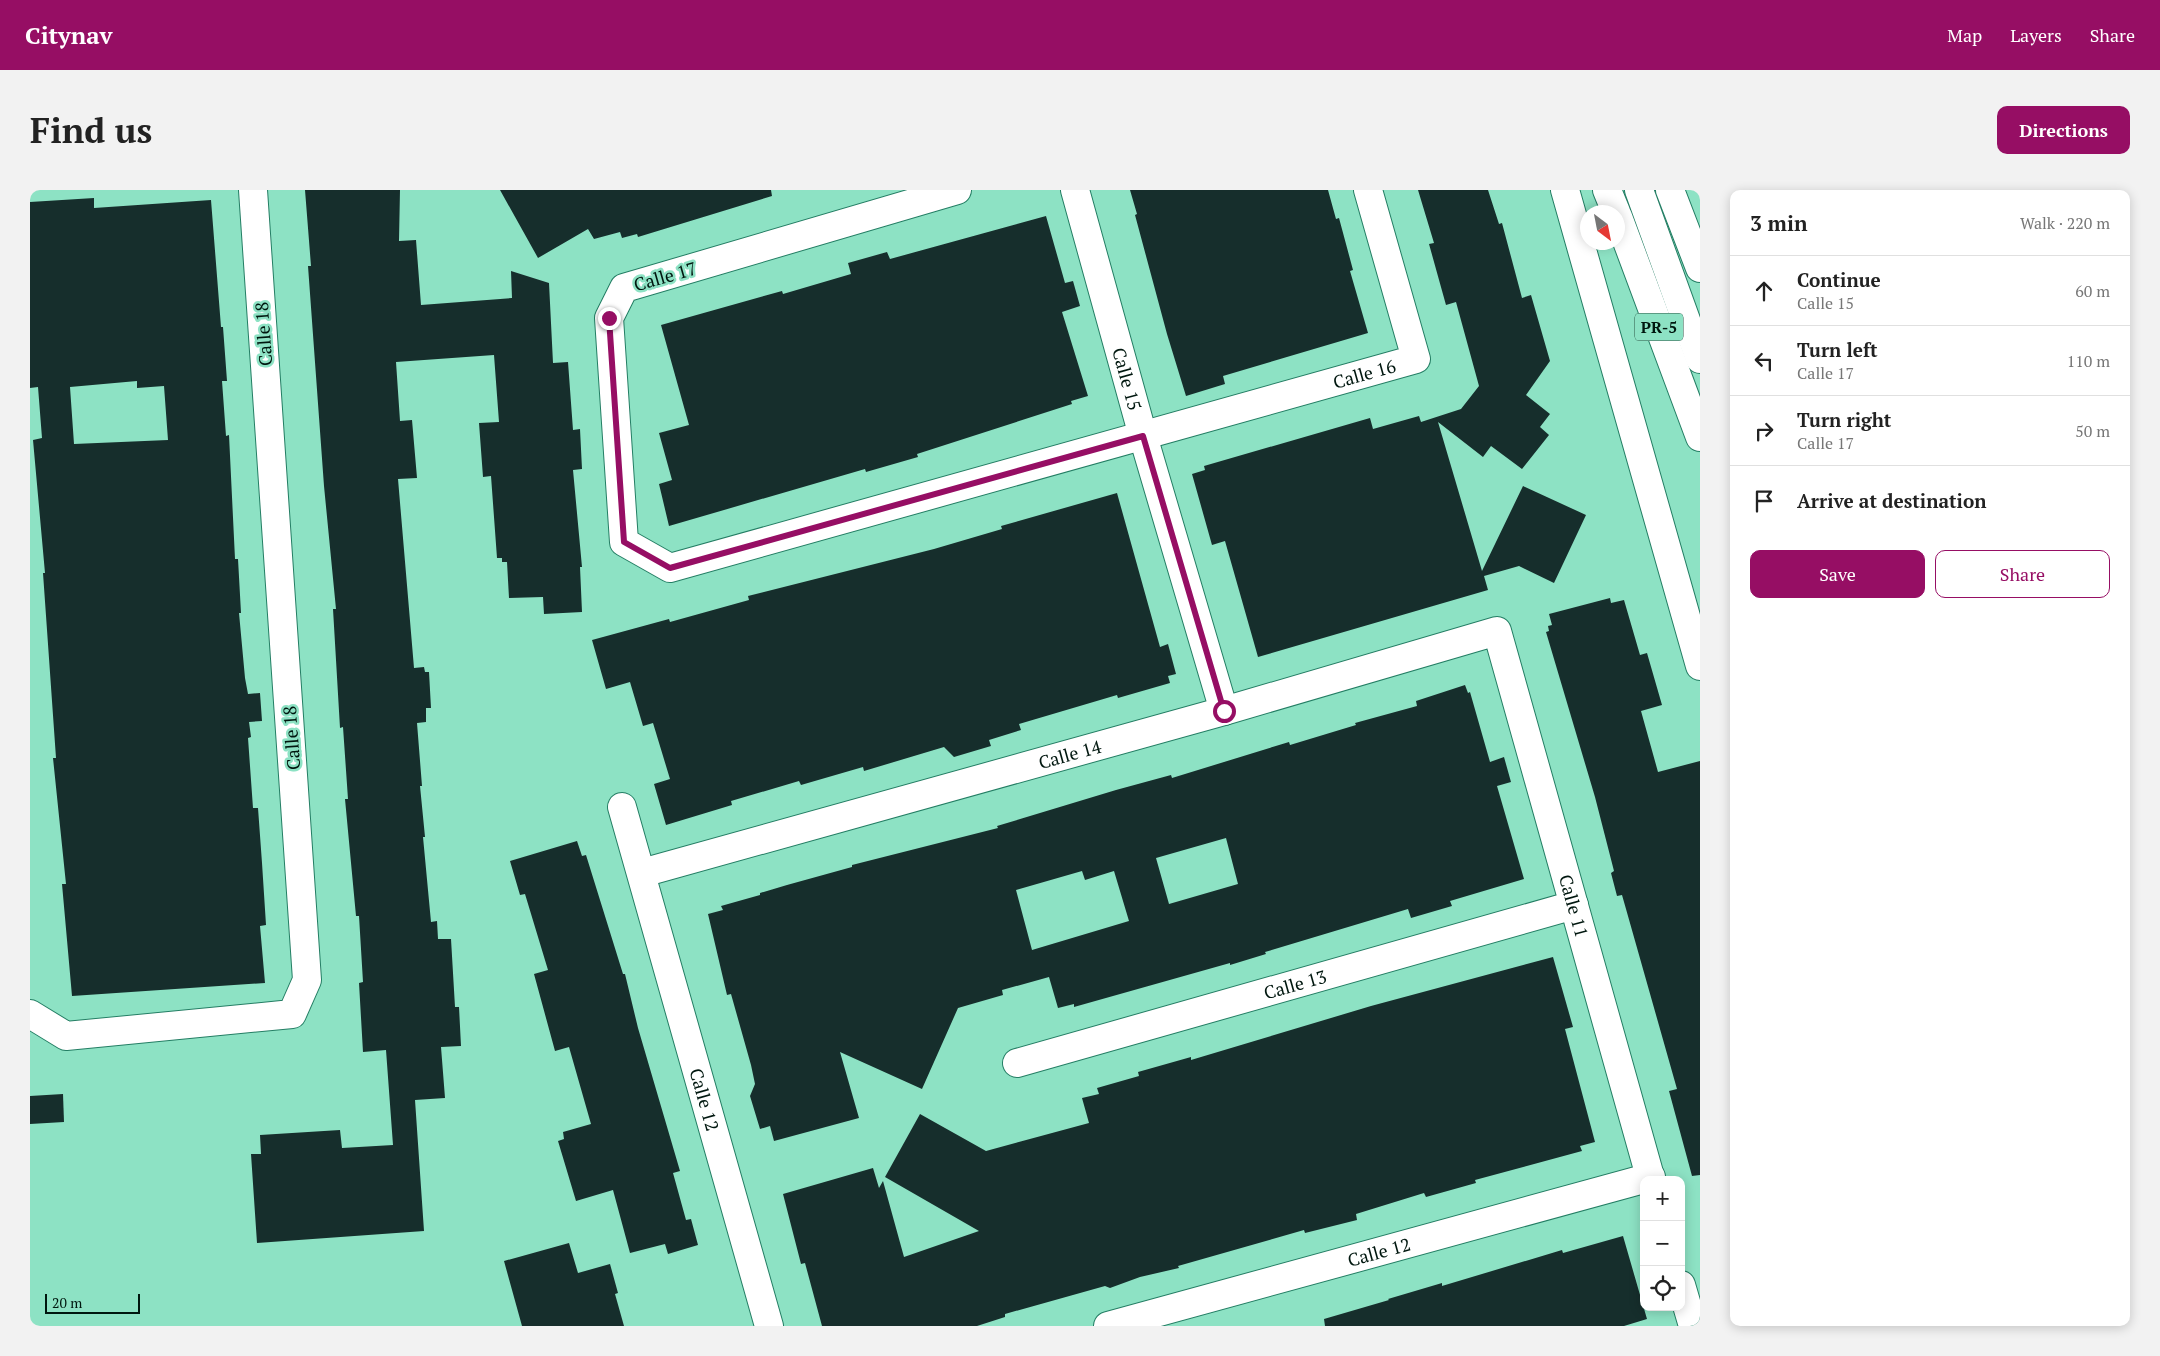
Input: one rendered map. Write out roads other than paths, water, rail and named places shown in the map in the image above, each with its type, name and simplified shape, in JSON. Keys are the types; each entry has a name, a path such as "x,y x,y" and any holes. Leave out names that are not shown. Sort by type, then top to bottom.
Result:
{"main road":[{"name":"Calle 18","path":"30,1014 66,1036 292,1014 308,980 253,190"},
{"name":"Calle 17","path":"957,190 624,288 609,318 624,542 670,568 1143,436"},
{"name":"Calle 15","path":"1075,190 1143,436 1224,711"},
{"name":"Calle 16","path":"1143,436 1416,359 1368,190"},
{"path":"1565,190 1700,666"},
{"path":"1607,190 1613,205"},
{"path":"1639,190 1700,359"},
{"path":"1670,190 1700,268"},
{"name":"PR-5","path":"1625,236 1700,437"},
{"name":"Calle 14","path":"642,873 1224,711 1496,631"},
{"name":"Calle 11","path":"1496,631 1650,1176"},
{"name":"Calle 12","path":"622,808 770,1326"},
{"name":"Calle 13","path":"1017,1063 1574,905"},
{"name":"Calle 12","path":"1108,1326 1640,1181"},
{"path":"1685,1299 1693,1326"}]}
